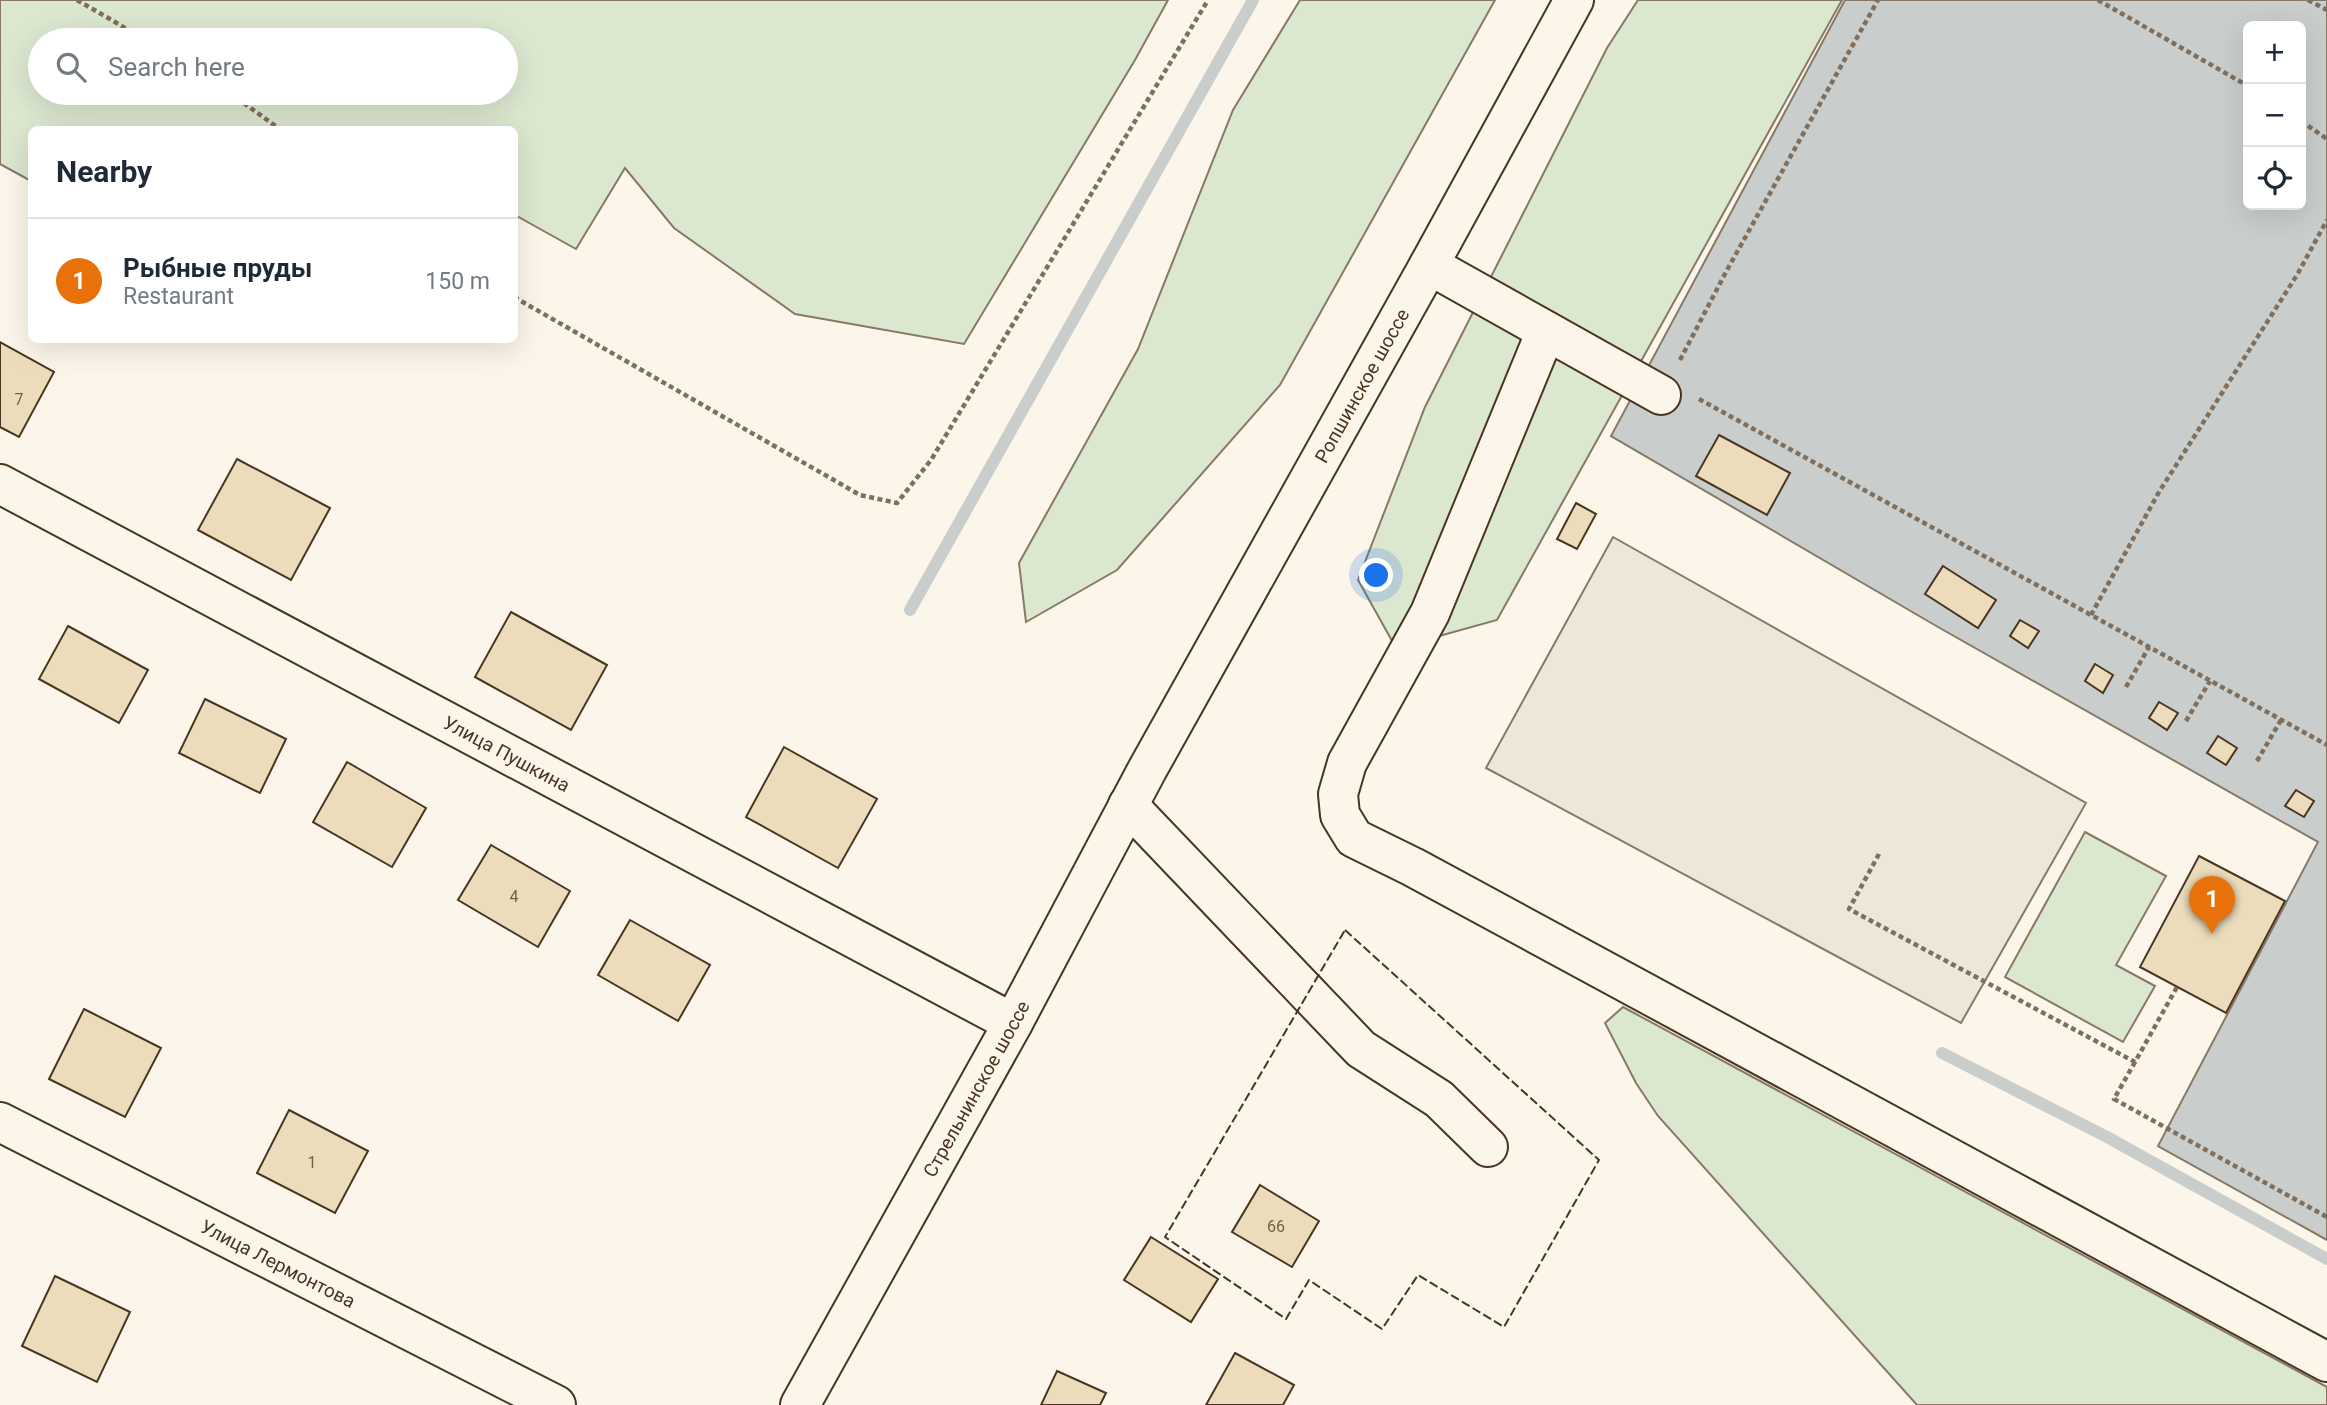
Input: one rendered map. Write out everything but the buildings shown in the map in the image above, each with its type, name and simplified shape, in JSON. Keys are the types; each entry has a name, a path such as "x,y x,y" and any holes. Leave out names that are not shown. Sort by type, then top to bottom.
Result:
{"street":[{"name":"Ропшинское шоссе","path":"1147,770 1574,0"},
{"path":"1429,265 1661,396"},
{"path":"1546,331 1430,614 1347,763 1338,794 1340,814 1354,838 1413,867 2327,1362"},
{"name":"Улица Пушкина","path":"0,484 1013,1023"},
{"name":"Стрельнинское шоссе","path":"800,1405 1013,1023 1147,770"},
{"path":"1128,805 1361,1049 1439,1099 1488,1147"},
{"name":"Улица Лермонтова","path":"0,1122 556,1405"}],"path":[{"path":"77,0 125,28"},
{"path":"518,299 860,495 897,503 931,460 1208,0"},
{"path":"1878,0 1727,270 1661,396 1698,399 2327,745"},
{"path":"2098,0 2245,84"},
{"path":"2308,0 2327,10"},
{"path":"247,105 275,126"},
{"path":"2306,124 2327,139"},
{"path":"2091,615 2159,492 2297,275 2327,220"},
{"path":"2126,687 2149,647"},
{"path":"2186,721 2210,681"},
{"path":"2257,761 2281,720"},
{"path":"1879,854 1849,909 2135,1062"},
{"path":"2177,987 2115,1099 2327,1217"}],"green space":[{"path":"0,0 1168,0 1135,60 964,344 795,314 674,228 625,168 576,249 518,217 518,126 28,126 28,179 0,164"},
{"path":"1300,0 1495,0 1280,385 1117,570 1026,622 1019,563 1138,349 1233,110"},
{"path":"1638,0 1842,0 1497,620 1396,648 1358,580 1425,407 1607,48"},
{"path":"2085,832 2166,876 2116,965 2155,986 2123,1042 2005,977"},
{"path":"1623,1007 2327,1387 2327,1405 1917,1405 1658,1116 1636,1083 1605,1023"}],"shaded area":[{"path":"1845,0 2327,0 2327,1240 2158,1146 2318,842 1938,627 1611,436"},
{"path":"1613,537 2086,803 1961,1023 1486,768"}],"waterway":[{"path":"910,610 1253,0"},
{"path":"1942,1053 2107,1137 2327,1259"}],"fence":[{"path":"1345,930 1599,1160 1504,1327 1418,1275 1382,1329 1309,1280 1286,1319 1165,1237 1345,930"}],"place":[{"name":"Рыбные пруды","path":"2212,934"}]}
